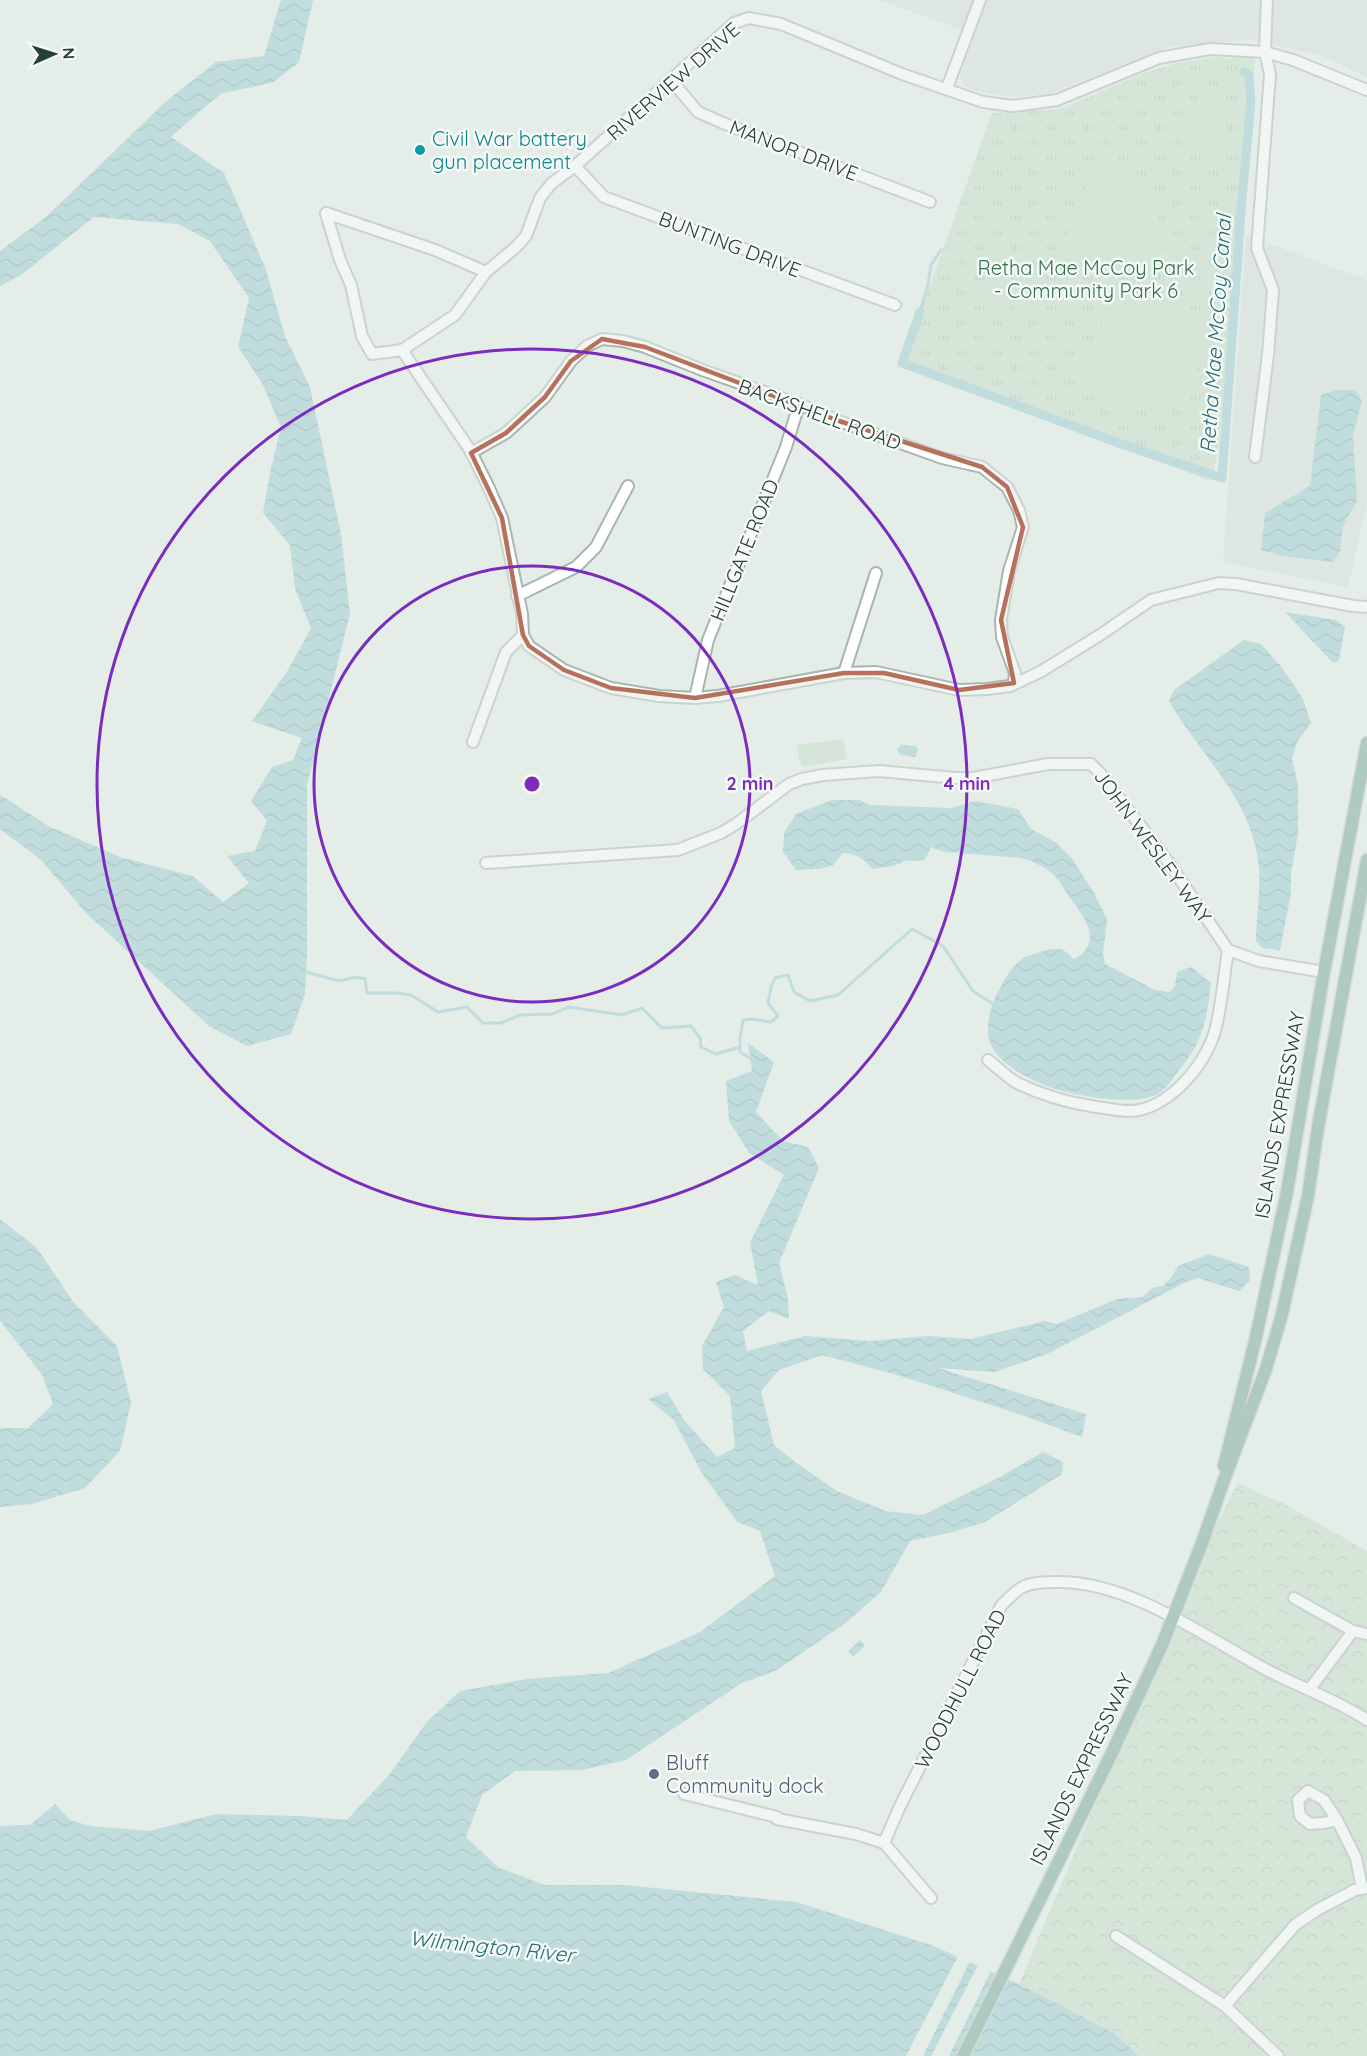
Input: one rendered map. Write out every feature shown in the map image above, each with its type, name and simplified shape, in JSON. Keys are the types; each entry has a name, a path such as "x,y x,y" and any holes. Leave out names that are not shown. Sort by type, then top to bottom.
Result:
{"main road":[{"name":"ISLANDS EXPRESSWAY","path":"1220,1492 1227,1450 1254,1347 1287,1192 1324,972 1367,743"},
{"name":"ISLANDS EXPRESSWAY","path":"963,2056 1162,1646 1203,1543 1266,1370 1282,1314 1308,1196 1318,1127 1367,860"}],"street":[{"path":"946,88 980,0"},
{"path":"1255,458 1268,355 1273,290 1257,248 1270,74 1265,52 1267,0"},
{"name":"RIVERVIEW DRIVE","path":"486,272 435,250 326,213 340,260 351,285 362,336 372,354 402,350 455,315 486,272 515,249 526,236 540,198 551,184 575,166 734,23 748,18 781,24 902,74 983,102 1013,106 1057,100 1159,58 1210,49 1265,52 1293,60 1367,90"},
{"name":"MANOR DRIVE","path":"671,81 698,112 930,202"},
{"name":"BUNTING DRIVE","path":"575,166 604,197 895,305"},
{"name":"BACKSHELL ROAD","path":"471,453 506,433 545,397 571,361 587,346 602,339 623,341 645,347 799,404 839,422 942,458 982,468 1007,487 1019,510 1023,528 1010,571 1001,620 1002,637 1015,673 1014,683"},
{"path":"402,350 471,453 502,518 522,614 523,635 529,646 564,670 611,688 659,696 696,698 844,673 884,673 959,690 987,689 1010,686 1040,672 1151,600 1219,583 1367,607"},
{"name":"HILLGATE ROAD","path":"696,698 708,640 759,518 788,441 799,404"},
{"path":"517,596 576,567 589,555 596,547 628,486"},
{"path":"844,673 876,573"},
{"path":"473,742 506,652 523,635"},
{"name":"JOHN WESLEY WAY","path":"486,863 678,850 721,833 789,784 823,775 879,771 973,778 1048,764 1091,764 1169,863 1228,950"},
{"path":"988,1060 1015,1082 1037,1092 1076,1102 1128,1111 1155,1106 1169,1097 1182,1084 1206,1052 1216,1029 1228,950 1259,961 1324,972"},
{"name":"WOODHULL ROAD","path":"884,1843 900,1806 1001,1606 1021,1588 1043,1582 1066,1581 1094,1585 1126,1596 1173,1617 1267,1670 1367,1720"},
{"path":"1294,1598 1353,1630 1367,1634"},
{"path":"1309,1690 1353,1630"},
{"path":"684,1794 777,1817 777,1819 856,1834 884,1843 931,1898"},
{"path":"1225,2006 1295,1925 1317,1910 1364,1888 1356,1858 1337,1820"},
{"path":"1116,1936 1225,2006 1278,2056"}],"highlighted area":[{"path":"602,339 645,347 839,421 982,467 1007,487 1023,527 1001,620 1014,683 959,690 884,673 844,673 695,698 611,688 564,670 529,646 523,635 502,518 471,453 506,433 545,397 571,361"}],"shaded area":[{"path":"878,0 1367,0 1367,77 1322,56 1252,40 1171,46 1048,94 1018,97 987,94 964,86 960,76 975,34"},
{"path":"1246,235 1367,280 1367,503 1348,587 1223,562"}],"green space":[{"name":"Retha Mae McCoy Park - Community Park 6","path":"1256,51 1218,452 1211,481 901,366 992,113 1058,109 1141,74 1177,63 1217,57 1230,59"},
{"path":"1199,93 1232,106 1225,126 1191,113"},
{"path":"1189,116 1223,129 1215,149 1181,136"},
{"path":"1093,167 1124,167 1154,190 1163,240 1150,282 1071,261 1064,248"},
{"path":"1017,272 1047,284 1041,298 1011,286"},
{"path":"1010,290 1040,302 1034,316 1004,304"},
{"path":"1123,290 1213,328 1201,361 1178,394 1134,409 1075,388 1115,294"},
{"path":"843,739 847,759 803,767 799,761 797,745"},
{"path":"1238,1483 1290,1507 1367,1551 1367,2056 1139,2056 1114,2033 1019,1984 1199,1558"}],"water":[{"path":"281,0 313,0 299,62 274,82 220,94 171,137 224,173 265,267 285,336 310,387 341,534 350,614 307,785 305,994 291,1034 247,1046 209,1026 87,914 41,860 0,829 0,795 50,827 123,858 193,876 223,902 249,883 227,856 255,851 267,820 251,801 272,767 293,760 302,738 252,721 288,670 311,628 295,589 290,545 263,513 281,427 262,383 238,347 249,298 210,241 178,224 94,217 21,275 0,286 0,251 45,218 165,102 216,62 264,56"},
{"path":"1337,390 1355,390 1362,401 1353,436 1357,501 1343,525 1340,551 1333,562 1283,556 1261,550 1265,513 1310,486 1321,395"},
{"path":"1285,612 1336,620 1345,627 1339,660 1333,663"},
{"path":"1244,640 1261,644 1280,665 1302,697 1311,723 1297,742 1292,759 1298,785 1298,834 1291,872 1291,893 1280,950 1262,948 1256,941 1259,869 1253,836 1245,815 1234,795 1169,701 1174,690"},
{"path":"901,745 916,746 918,750 915,757 900,755 897,749"},
{"path":"832,800 860,800 870,805 951,808 975,801 1018,809 1031,829 1055,842 1071,857 1094,893 1107,919 1103,953 1105,964 1155,990 1169,992 1175,986 1177,972 1191,967 1211,983 1205,1021 1198,1042 1167,1086 1150,1097 1136,1099 1120,1100 1085,1096 1042,1084 1005,1062 993,1049 988,1035 990,1013 998,992 1012,968 1024,958 1055,949 1063,950 1074,959 1083,953 1088,945 1090,938 1086,921 1058,880 1047,869 1021,858 944,852 931,847 925,860 905,861 894,866 872,869 859,857 843,853 833,865 820,869 796,870 783,852 784,833 796,814"},
{"name":"Wilmington River","path":"748,1043 774,1062 756,1112 783,1141 808,1147 819,1168 779,1263 788,1299 789,1319 769,1311 743,1331 747,1351 805,1336 869,1341 928,1336 970,1339 1045,1321 1057,1324 1117,1299 1143,1297 1152,1288 1163,1286 1178,1266 1209,1254 1249,1267 1250,1280 1239,1291 1198,1278 1186,1282 1047,1354 995,1372 938,1368 1086,1414 1082,1437 897,1375 822,1355 779,1370 761,1391 774,1445 837,1491 885,1511 923,1515 998,1478 1043,1452 1063,1462 1062,1474 985,1522 953,1532 910,1541 881,1592 847,1622 777,1670 742,1683 626,1760 582,1770 515,1771 482,1795 466,1837 498,1867 544,1885 624,1885 796,1902 931,1945 1019,1984 1114,2033 1139,2056 0,2056 0,1826 30,1825 55,1804 70,1820 90,1826 149,1831 216,1814 301,1816 347,1820 389,1775 426,1723 460,1691 527,1679 608,1673 700,1632 775,1576 760,1531 737,1522 702,1473 673,1419 648,1399 667,1392 684,1420 717,1457 735,1448 730,1396 703,1369 702,1346 724,1307 716,1282 735,1275 758,1285 750,1242 784,1175 749,1153 729,1121 726,1081 752,1071"},
{"path":"0,1219 37,1248 74,1303 117,1346 131,1403 120,1451 85,1488 32,1504 0,1507 0,1428 28,1428 53,1404 42,1375 0,1320"},
{"path":"860,1640 865,1646 853,1657 848,1651"}],"pier":[{"path":"959,1954 971,1959 923,2056 906,2056"},
{"path":"979,1963 992,1969 949,2056 931,2056"}],"waterway":[{"name":"Retha Mae McCoy Canal","path":"920,312 902,363 1127,446 1222,478 1251,101 1249,75 1244,72"},
{"path":"920,312 931,265 941,250"},
{"path":"750,1058 740,1052 743,1020 771,1022 778,1016 768,1003 775,978 788,975 794,992 810,1001 838,995 912,929 943,946 973,991 993,1004"},
{"path":"306,972 339,981 356,977 365,979 367,993 411,995 438,1012 467,1007 483,1023 501,1023 520,1015 552,1014 569,1007 622,1015 642,1008 662,1028 691,1026 700,1038 701,1047 716,1054 740,1047"}],"place":[{"name":"Civil War battery gun placement","path":"420,150"},
{"name":"Bluff Community dock","path":"654,1774"}]}
